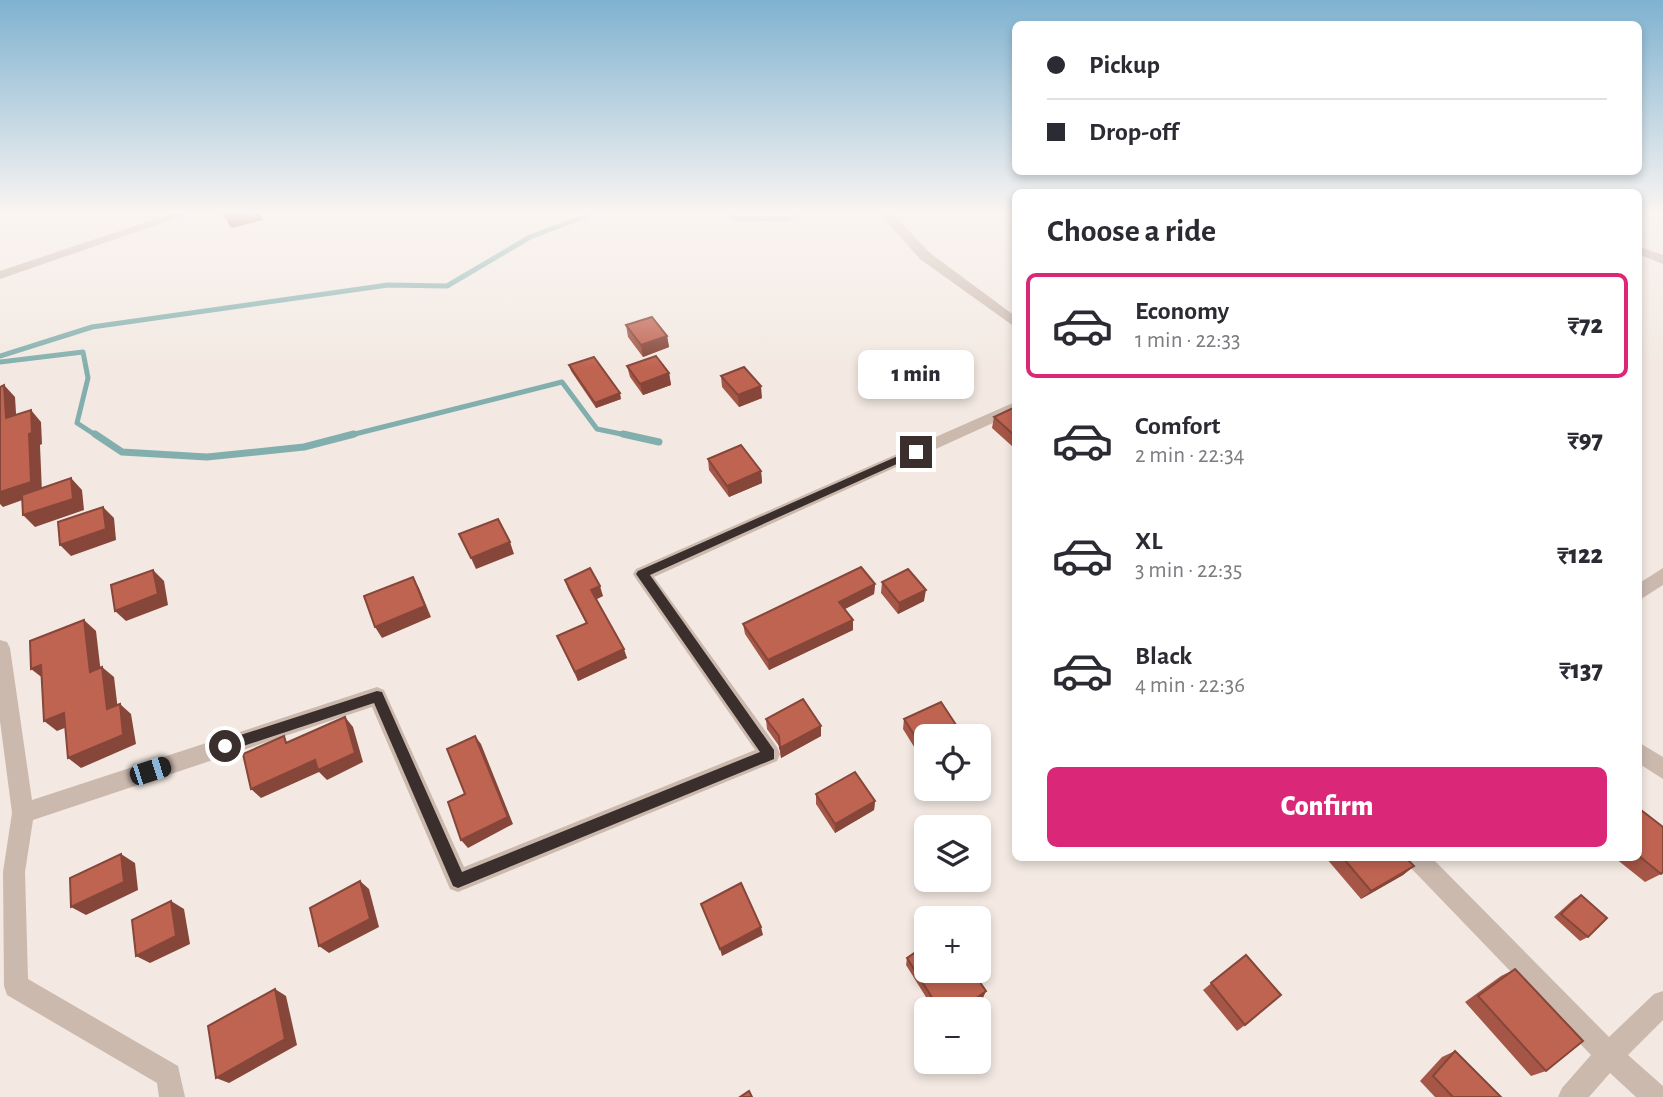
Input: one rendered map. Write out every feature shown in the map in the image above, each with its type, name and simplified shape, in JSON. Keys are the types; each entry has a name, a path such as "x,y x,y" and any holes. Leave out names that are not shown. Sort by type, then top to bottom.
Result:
{"street":[{"path":"0,275 29,265"},
{"path":"937,265 1012,321"},
{"path":"23,813 377,696 458,881 770,754 642,574 1012,408"},
{"path":"1642,591 1663,575"},
{"path":"0,648 23,813 14,872 16,986 169,1075 172,1097"},
{"path":"1642,754 1663,769"},
{"path":"1420,861 1609,1055 1655,1097"},
{"path":"1571,1097 1609,1055 1663,1003"}],"building":[{"path":"652,317 667,336 641,345 626,325"},
{"path":"656,356 669,373 640,384 627,366"},
{"path":"594,357 620,393 595,403 569,365"},
{"path":"744,367 761,386 738,395 721,376"},
{"path":"4,385 6,418 31,410 31,482 0,492 0,387"},
{"path":"1012,408 1012,433 994,417"},
{"path":"741,445 761,471 727,486 708,459"},
{"path":"71,478 73,499 23,515 22,495"},
{"path":"103,507 106,529 60,545 58,522"},
{"path":"498,519 510,542 471,558 459,534"},
{"path":"861,567 875,584 839,602 853,620 768,660 743,624"},
{"path":"590,568 600,586 591,590 624,649 575,672 557,636 587,623 565,580"},
{"path":"908,569 926,590 899,603 882,582"},
{"path":"153,570 158,594 115,611 111,585"},
{"path":"413,577 425,606 375,627 364,596"},
{"path":"84,620 90,672 102,667 107,709 120,704 123,735 68,758 64,713 44,721 41,665 31,669 30,641"},
{"path":"803,699 821,726 780,748 779,736 766,719"},
{"path":"941,702 955,724 914,724 914,734 904,719"},
{"path":"345,717 355,753 318,770 315,760 251,789 243,754 284,736 286,743"},
{"path":"475,736 508,817 461,840 448,802 465,794 447,749"},
{"path":"855,772 875,801 835,824 816,794"},
{"path":"1642,811 1663,827 1661,874 1642,858"},
{"path":"121,854 124,882 71,907 70,878"},
{"path":"1346,861 1409,861 1414,866 1371,891"},
{"path":"360,881 370,919 319,946 310,908"},
{"path":"741,883 761,927 720,949 701,904"},
{"path":"1581,895 1607,918 1588,937 1561,914"},
{"path":"171,901 176,936 136,956 132,920"},
{"path":"914,953 914,969 907,958"},
{"path":"1246,955 1281,995 1245,1025 1211,983"},
{"path":"1515,969 1583,1041 1546,1071 1478,996"},
{"path":"923,983 980,983 986,991 978,997 932,997"},
{"path":"275,989 285,1039 216,1078 208,1026"},
{"path":"1455,1051 1501,1097 1453,1097 1433,1076"},
{"path":"749,1091 752,1097 740,1097"}],"waterway":[{"path":"0,356 92,327 388,285 447,286 482,265"},
{"path":"0,362 83,352 88,378 77,423 97,436"},
{"path":"347,436 562,382 597,429 631,436"},
{"path":"95,434 122,452 207,457 304,447 354,434"},
{"path":"623,434 659,442"}],"route":[{"path":"225,746 377,696 458,881 770,754 642,574 916,452"}]}
